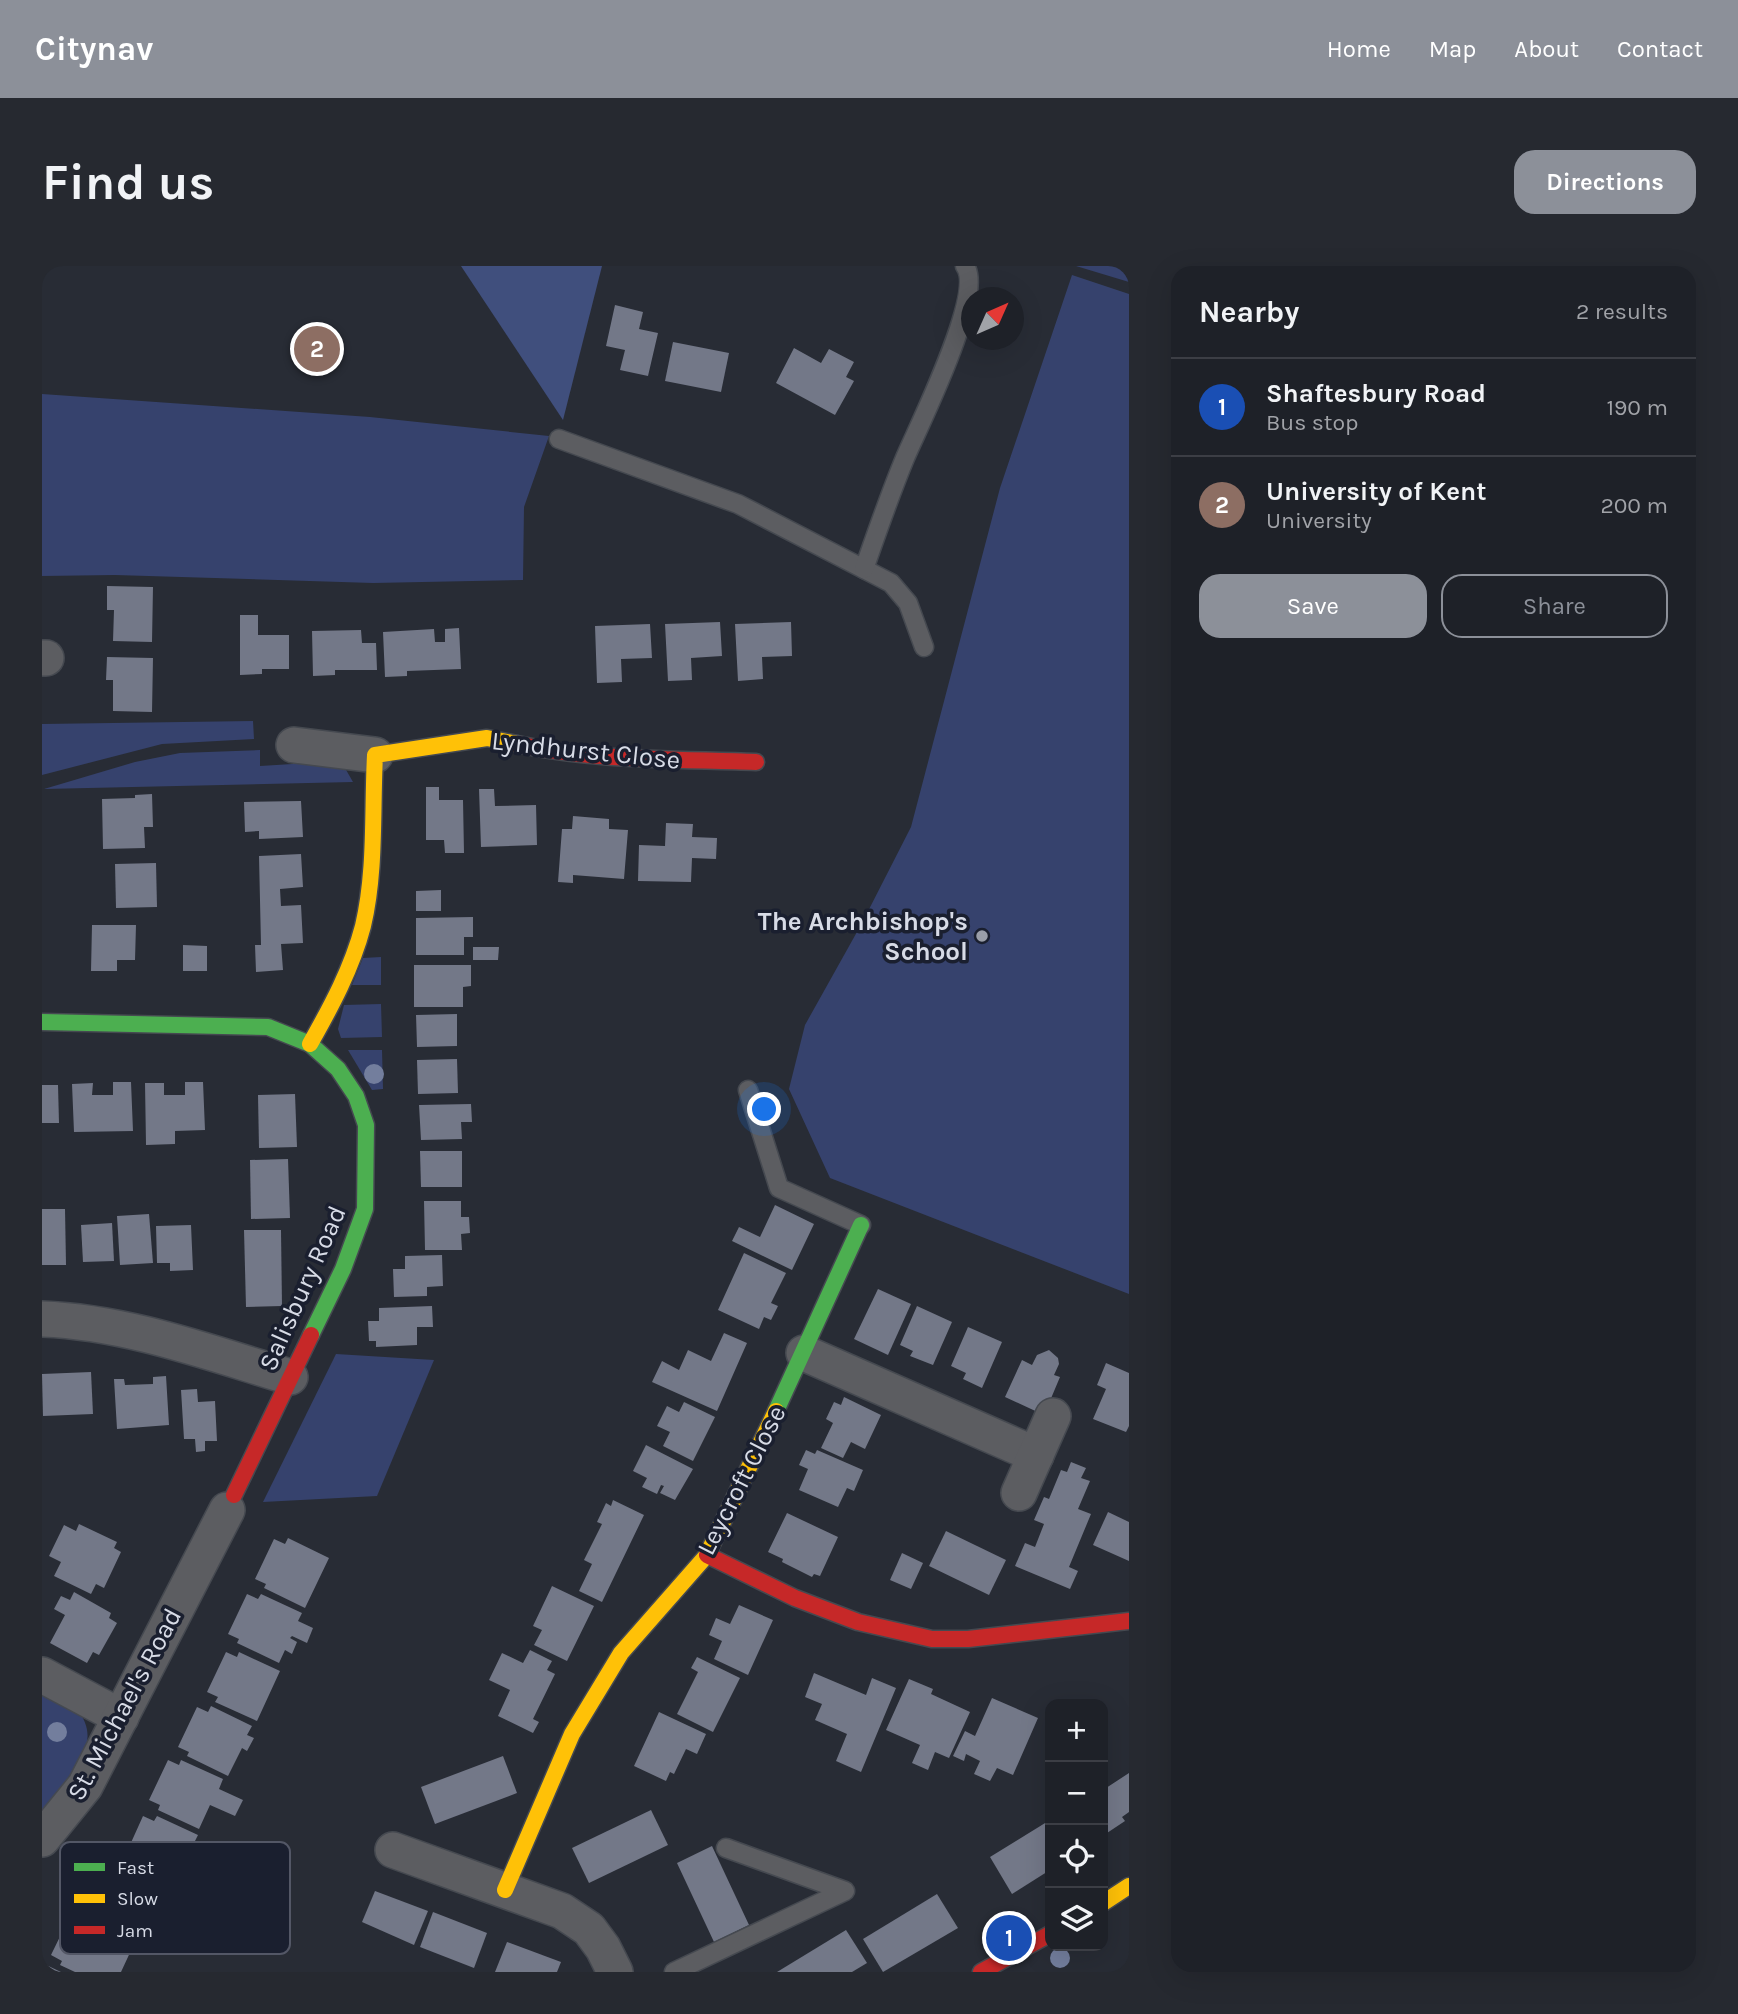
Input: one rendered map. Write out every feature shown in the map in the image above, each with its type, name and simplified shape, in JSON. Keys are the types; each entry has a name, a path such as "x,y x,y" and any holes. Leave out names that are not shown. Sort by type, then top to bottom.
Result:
{"street":[{"name":"Lyndhurst Close","path":"294,745 375,755 487,738 542,750 638,758 755,762"},
{"path":"310,1044 331,1006 352,956 366,912 375,755"},
{"name":"Salisbury Road","path":"42,1021 268,1027 310,1044 338,1069 356,1096 366,1125 368,1180 365,1209 354,1243 230,1503"},
{"name":"Leycroft Close","path":"505,1890 572,1734 621,1653 707,1555 804,1353 861,1225"},
{"path":"42,1319 71,1320 130,1331 290,1377"},
{"path":"804,1353 1036,1455"},
{"path":"1019,1493 1053,1416"},
{"name":"St. Michael's Road","path":"42,1839 85,1786 121,1717 186,1560 230,1503"},
{"path":"707,1555 795,1598 858,1622 932,1639 968,1639 1129,1621"},
{"path":"42,1675 121,1717"},
{"path":"393,1850 505,1890 580,1921 603,1948 615,1972"},
{"path":"1108,1900 1129,1886"},
{"path":"981,1972 1045,1937"}],"lane":[{"path":"864,569 905,459 935,394 961,322 969,291 968,271 965,266"},
{"path":"559,439 738,504 891,583 908,603 924,647"},
{"path":"748,1090 779,1188 861,1225"},
{"path":"674,1972 845,1891 726,1848"}],"shaded area":[{"path":"461,266 602,266 563,420"},
{"path":"1076,266 1129,266 1129,282"},
{"name":"The Archbishop's School","path":"1072,275 1129,294 1129,1294 830,1178 789,1089 805,1025 862,923 911,827 1000,488"},
{"path":"42,394 370,417 549,436 524,507 523,580 373,583 115,575 42,576"},
{"path":"253,721 254,739 162,744 42,775 42,724"},
{"path":"260,750 260,766 341,761 353,782 44,789 135,762 180,753"},
{"path":"381,957 381,985 352,985 363,958"},
{"path":"381,1004 382,1037 341,1038 338,1029 344,1005"},
{"path":"348,1050 382,1050 383,1089 372,1090"},
{"path":"336,1354 434,1360 377,1496 263,1502"},
{"path":"42,1690 76,1709 85,1722 88,1736 85,1750 71,1778 42,1814"}],"building":[{"path":"615,305 643,312 639,329 658,333 648,376 620,370 625,350 606,346"},
{"path":"673,342 729,353 721,392 665,381"},
{"path":"794,348 821,363 829,349 854,362 846,377 854,381 835,415 776,383"},
{"path":"107,586 153,587 152,642 113,641 114,610 107,610"},
{"path":"240,615 258,615 258,635 289,635 289,669 262,669 262,674 240,675"},
{"path":"720,622 722,656 691,658 692,680 668,681 665,624"},
{"path":"791,622 792,656 762,657 763,679 738,681 735,624"},
{"path":"650,624 652,658 621,659 622,682 597,683 595,626"},
{"path":"459,628 461,669 407,671 407,676 385,677 383,632 434,629 435,642 445,642 445,629"},
{"path":"361,630 362,643 376,643 377,670 335,670 335,675 313,676 312,631"},
{"path":"107,657 153,658 152,712 113,711 113,680 106,680"},
{"path":"426,787 439,787 439,800 463,800 464,853 445,853 444,840 426,840"},
{"path":"479,789 494,789 495,806 536,805 537,845 481,847"},
{"path":"152,794 153,827 144,827 145,848 103,849 102,799 135,798 135,795"},
{"path":"301,801 303,837 259,839 259,831 245,832 244,802"},
{"path":"573,816 609,819 609,829 628,830 624,879 573,875 573,883 558,882 562,829 572,829"},
{"path":"666,823 693,824 692,837 717,838 716,859 692,858 691,882 638,881 639,845 665,846"},
{"path":"301,854 303,887 280,889 281,906 301,905 303,943 281,944 283,970 256,972 255,945 261,945 259,856"},
{"path":"156,863 157,907 116,908 115,864"},
{"path":"441,890 441,911 416,911 416,891"},
{"path":"473,917 473,937 464,937 464,955 416,955 416,918"},
{"path":"92,925 136,925 135,960 117,960 117,971 91,971"},
{"path":"183,945 207,946 207,971 183,971"},
{"path":"473,947 499,947 498,960 473,960"},
{"path":"414,965 471,965 471,986 463,987 463,1007 414,1007"},
{"path":"457,1014 457,1046 417,1047 416,1015"},
{"path":"457,1059 458,1093 418,1094 417,1060"},
{"path":"113,1082 131,1082 133,1131 74,1132 72,1084 93,1083 92,1095 113,1095"},
{"path":"185,1082 203,1082 205,1130 175,1131 175,1144 146,1145 145,1083 164,1083 164,1095 185,1095"},
{"path":"42,1085 58,1085 59,1123 42,1123"},
{"path":"295,1094 297,1147 259,1148 258,1095"},
{"path":"471,1104 472,1122 461,1122 462,1139 421,1140 419,1105"},
{"path":"420,1151 462,1151 462,1187 421,1187"},
{"path":"288,1159 290,1218 251,1219 250,1160"},
{"path":"424,1201 461,1201 461,1217 469,1217 470,1233 461,1234 462,1250 425,1250"},
{"path":"775,1205 814,1224 792,1270 732,1241 739,1227 760,1237"},
{"path":"42,1209 65,1209 66,1265 42,1265"},
{"path":"149,1214 153,1263 120,1265 117,1216"},
{"path":"112,1223 114,1261 83,1262 81,1225"},
{"path":"191,1225 193,1270 170,1271 170,1263 157,1263 156,1226"},
{"path":"244,1230 281,1230 282,1306 246,1307"},
{"path":"744,1253 786,1273 771,1303 778,1306 771,1320 764,1317 759,1329 718,1310"},
{"path":"442,1255 443,1286 427,1287 427,1296 394,1297 393,1269 405,1269 405,1256"},
{"path":"878,1289 911,1304 888,1355 854,1339"},
{"path":"432,1306 433,1327 417,1327 417,1345 376,1347 376,1341 369,1341 368,1321 379,1321 379,1308"},
{"path":"917,1306 952,1322 933,1365 910,1356 913,1351 900,1345"},
{"path":"968,1327 1002,1342 982,1388 963,1379 966,1373 951,1366"},
{"path":"724,1333 747,1343 717,1411 652,1382 662,1361 679,1370 688,1350 711,1361"},
{"path":"1049,1350 1058,1358 1059,1364 1054,1375 1060,1377 1044,1415 1005,1397 1022,1360 1032,1365 1037,1355"},
{"path":"1106,1363 1129,1373 1129,1426 1126,1432 1093,1419 1106,1389 1097,1385"},
{"path":"91,1372 93,1414 43,1416 42,1374"},
{"path":"166,1376 169,1425 117,1429 114,1379 124,1379 125,1385 153,1384 153,1377"},
{"path":"197,1389 198,1402 215,1401 217,1441 205,1441 205,1451 196,1452 195,1439 184,1439 181,1390"},
{"path":"844,1397 881,1415 865,1449 851,1442 843,1458 821,1448 833,1423 826,1419 834,1402 841,1405"},
{"path":"684,1402 715,1417 693,1461 663,1446 670,1432 657,1426 667,1406 679,1412"},
{"path":"646,1445 693,1469 675,1500 660,1493 664,1486 661,1485 657,1494 642,1487 647,1478 633,1471"},
{"path":"806,1450 815,1454 817,1450 863,1470 854,1491 847,1488 838,1507 799,1490 808,1469 799,1465"},
{"path":"1071,1462 1086,1468 1081,1478 1090,1481 1078,1509 1091,1514 1069,1567 1078,1571 1070,1589 1015,1566 1025,1543 1035,1547 1044,1524 1034,1520 1044,1497 1049,1499 1061,1470 1067,1472"},
{"path":"613,1500 644,1515 602,1602 579,1591 592,1564 584,1560 602,1524 597,1522 606,1503 611,1506"},
{"path":"1108,1512 1129,1522 1129,1561 1093,1545"},
{"path":"787,1513 838,1537 820,1576 814,1574 812,1577 768,1552"},
{"path":"79,1524 117,1542 114,1548 121,1552 104,1588 96,1584 91,1594 54,1576 61,1562 49,1556 64,1525 76,1531"},
{"path":"946,1531 1006,1560 989,1595 929,1566"},
{"path":"288,1538 329,1558 305,1608 264,1588 266,1584 255,1579 274,1539 285,1544"},
{"path":"902,1553 923,1563 911,1589 890,1580"},
{"path":"552,1586 594,1606 567,1661 534,1645 542,1630 533,1626"},
{"path":"74,1592 111,1613 109,1618 117,1623 99,1655 93,1652 87,1663 50,1643 65,1615 54,1609 61,1596 70,1600"},
{"path":"247,1594 258,1599 261,1594 302,1613 298,1621 313,1628 307,1643 292,1636 290,1638 297,1642 292,1654 285,1650 279,1663 237,1643 239,1639 228,1634"},
{"path":"739,1605 773,1620 748,1675 714,1659 722,1641 709,1635 716,1618 730,1624"},
{"path":"530,1650 552,1661 547,1670 555,1674 533,1719 539,1722 533,1733 498,1716 510,1690 489,1680 502,1653 523,1663"},
{"path":"226,1652 237,1657 239,1652 280,1671 257,1721 215,1702 218,1697 207,1692"},
{"path":"697,1657 740,1678 713,1732 677,1714 698,1672 691,1668"},
{"path":"814,1673 866,1695 872,1678 896,1688 861,1772 836,1761 847,1734 815,1720 822,1704 805,1697"},
{"path":"909,1679 933,1689 931,1694 970,1712 949,1758 935,1752 928,1770 912,1763 920,1745 886,1730"},
{"path":"992,1698 1038,1718 1013,1775 997,1768 990,1781 974,1774 980,1761 966,1754 964,1761 953,1756 965,1731 975,1736"},
{"path":"211,1706 252,1726 247,1735 254,1738 247,1751 242,1748 228,1776 187,1756 189,1752 178,1747 197,1707 208,1712"},
{"path":"659,1712 706,1734 697,1754 686,1749 674,1774 670,1772 666,1781 634,1766"},
{"path":"503,1756 517,1793 435,1824 421,1787"},
{"path":"168,1760 179,1765 181,1760 223,1779 219,1789 243,1800 235,1816 210,1805 199,1829 158,1810 160,1805 149,1800"},
{"path":"1129,1773 1129,1812 1122,1817 1125,1821 1108,1832 1108,1825 1108,1787"},
{"path":"651,1810 668,1845 589,1883 572,1848"},
{"path":"143,1816 154,1821 157,1816 198,1835 194,1842 131,1842"},
{"path":"1045,1823 1045,1873 1012,1894 990,1857"},
{"path":"712,1846 749,1925 714,1942 677,1863"},
{"path":"375,1891 428,1911 414,1945 362,1922"},
{"path":"937,1894 958,1928 883,1972 863,1939"},
{"path":"433,1912 487,1933 474,1968 420,1947"},
{"path":"846,1930 867,1963 852,1972 777,1972"},
{"path":"60,1937 60,1954 129,1954 121,1972 75,1972 60,1965 62,1961 51,1955"},
{"path":"507,1942 561,1962 557,1972 495,1972"},
{"path":"42,1963 61,1972 42,1972"}],"traffic: fast":[{"path":"42,1022 268,1027 310,1044 338,1069 356,1096 366,1125 365,1209 343,1269 311,1335"},
{"path":"776,1411 861,1225"}],"traffic: slow":[{"path":"310,1044 347,972 363,926 372,863 375,755 487,738 517,744"},
{"path":"505,1890 572,1734 621,1653 707,1555 776,1411"},
{"path":"1108,1900 1129,1886"}],"traffic: jam":[{"path":"517,744 576,754 756,762"},
{"path":"234,1495 311,1335"},
{"path":"707,1555 795,1598 858,1622 932,1639 968,1639 1129,1621"},
{"path":"981,1972 1045,1937"}],"place":[{"name":"University of Kent","path":"317,349"},
{"name":"The Archbishop's School","path":"982,936"},
{"name":"Shaftesbury Road","path":"1009,1938"}]}
